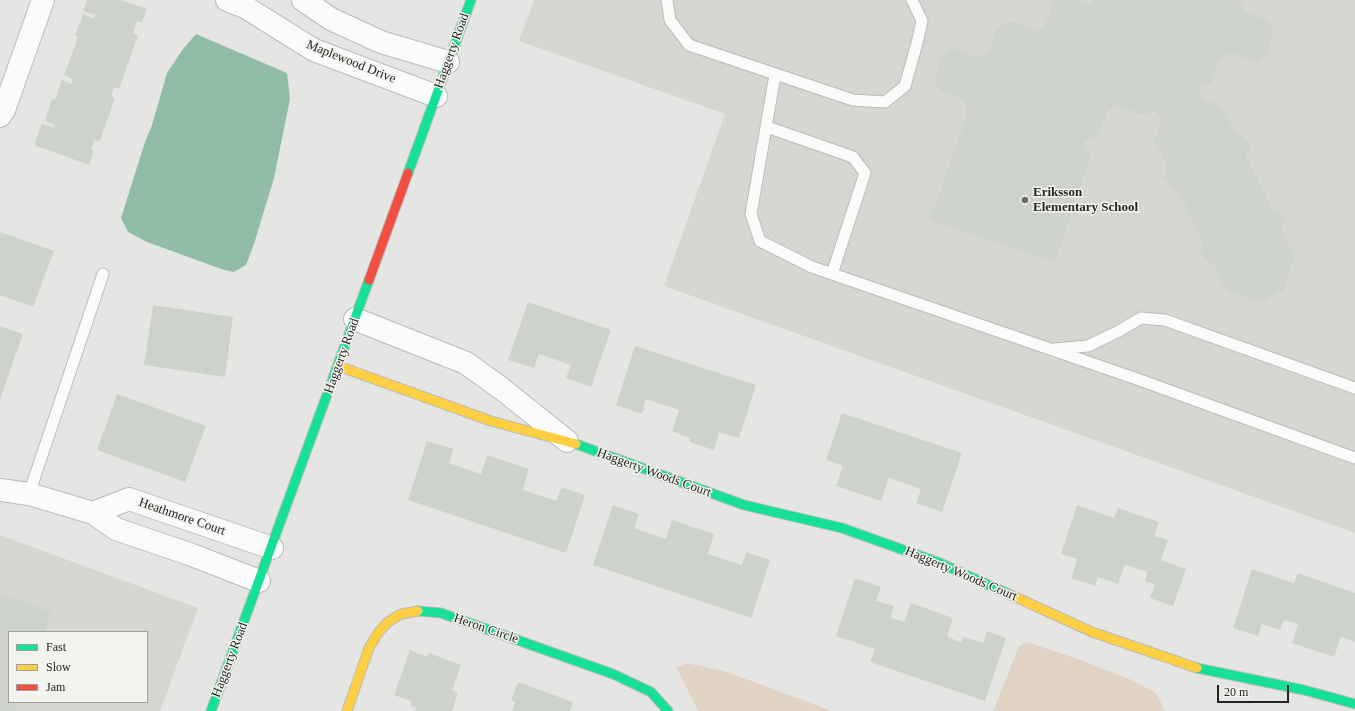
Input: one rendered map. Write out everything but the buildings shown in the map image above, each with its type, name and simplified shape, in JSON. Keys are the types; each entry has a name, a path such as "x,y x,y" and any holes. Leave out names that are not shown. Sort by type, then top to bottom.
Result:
{"street":[{"path":"0,116 4,110 42,0"},
{"name":"Maplewood Drive","path":"227,0 245,7 314,50 436,96"},
{"path":"303,0 331,19 381,42 448,62"},
{"name":"Haggerty Road","path":"211,711 260,581 471,0"},
{"name":"Haggerty Woods Court","path":"355,319 466,363 502,389 567,441"},
{"name":"Haggerty Woods Court","path":"338,366 491,421 567,441 744,505 842,528 940,563 1092,632 1203,670 1304,690 1355,704"},
{"path":"0,490 29,494 93,513 116,529 192,555 260,581"},
{"name":"Heathmore Court","path":"93,513 129,498 272,548"},
{"name":"Heron Circle","path":"347,711 368,648 378,633 388,622 401,614 421,611 441,613 613,674 650,692 668,711"}],"lane":[{"path":"667,0 670,20 689,45 853,100 886,102 905,86 917,43 922,21 912,0"},
{"path":"776,75 751,214 760,241 812,267 1355,458"},
{"path":"767,127 853,157 866,172 832,274"},
{"path":"29,494 103,274"},
{"path":"1051,350 1088,346 1119,331 1141,318 1165,320 1355,388"}],"shaded area":[{"name":"Eriksson Elementary School","path":"534,0 1355,0 1355,533 664,286 725,114 519,41"},
{"path":"196,34 287,73 290,99 274,178 246,265 234,272 224,270 147,242 128,232 121,218 145,142 152,125 167,73 183,49"},
{"path":"0,535 198,608 160,711 0,711"},
{"path":"1027,642 1081,660 1132,680 1157,694 1165,711 993,711 1019,646"},
{"path":"686,663 724,671 833,711 698,711 677,668"}],"traffic: fast":[{"path":"408,173 471,0"},
{"path":"211,711 369,280"},
{"path":"576,444 744,505 842,528 940,563 1011,595"},
{"path":"418,611 441,613 613,674 651,692 668,711"},
{"path":"1197,668 1304,690 1355,704"}],"traffic: slow":[{"path":"338,366 491,421 576,444"},
{"path":"1011,595 1092,632 1197,668"},
{"path":"347,711 369,648 378,633 388,622 401,614 418,611"}],"traffic: jam":[{"path":"369,280 408,173"}],"place":[{"name":"Eriksson Elementary School","path":"1025,200"}]}
